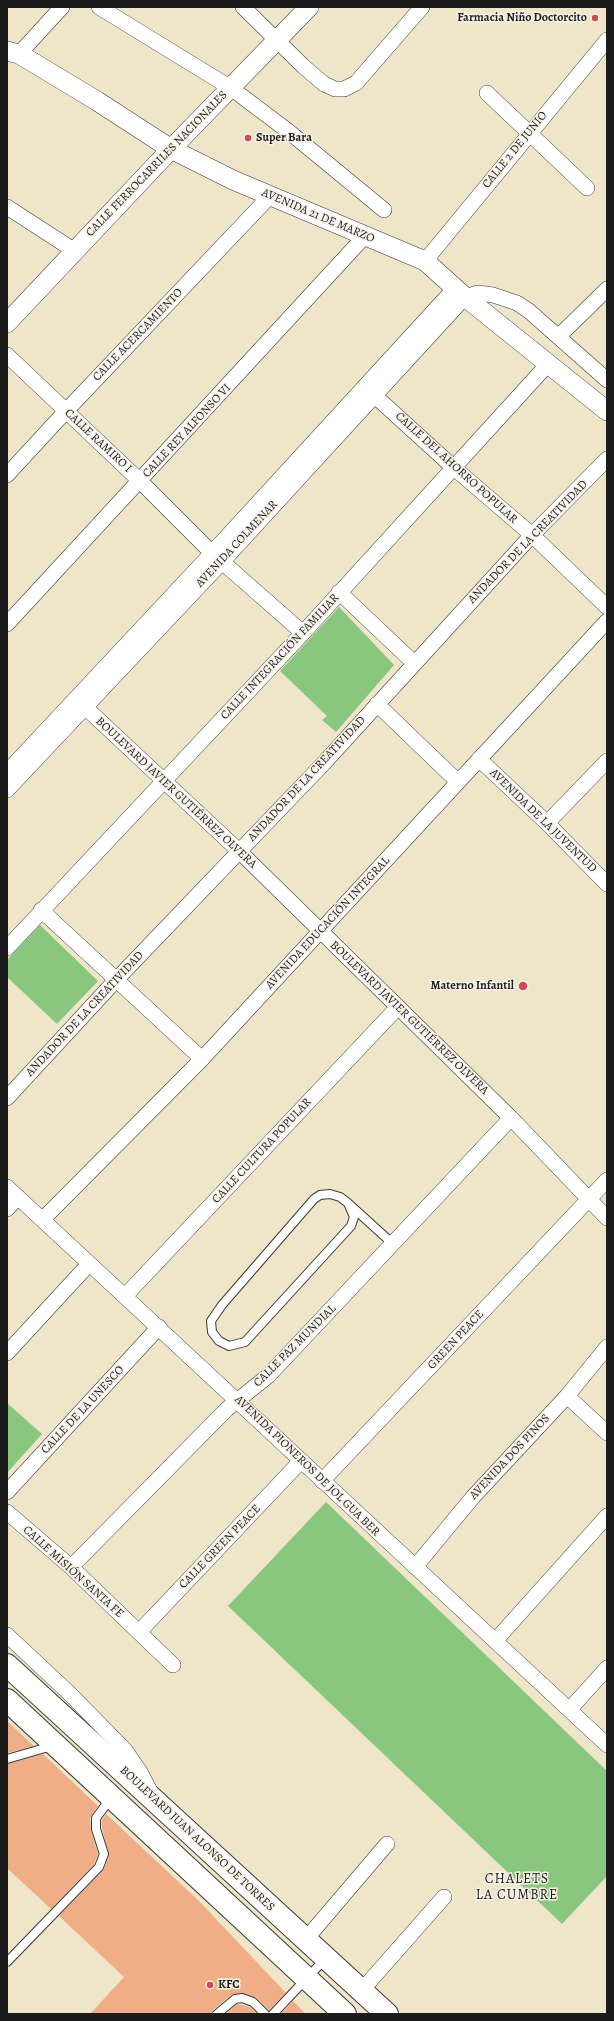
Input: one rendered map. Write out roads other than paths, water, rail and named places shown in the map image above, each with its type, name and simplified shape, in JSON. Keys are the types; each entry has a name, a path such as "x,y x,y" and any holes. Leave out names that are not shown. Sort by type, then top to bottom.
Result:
{"main road":[{"name":"BOULEVARD JUAN ALONSO DE TORRES","path":"7,1664 387,2014"},
{"path":"7,1700 345,2014"}],"street":[{"path":"13,52 62,7"},
{"path":"99,7 231,88 288,131 384,210"},
{"path":"243,7 324,84 336,90 344,89 356,83 422,7"},
{"name":"CALLE FERROCARRILES NACIONALES","path":"7,323 171,149 309,7"},
{"name":"CALLE 2 DE JUNIO","path":"425,260 607,40"},
{"name":"AVENIDA 21 DE MARZO","path":"13,52 98,101 171,149 233,180 425,260 460,292 550,363 607,411"},
{"path":"487,93 528,134 587,188"},
{"name":"CALLE ACERCAMIENTO","path":"7,475 270,196"},
{"path":"7,207 75,251"},
{"name":"CALLE REY ALFONSO VI","path":"7,624 366,236"},
{"path":"559,336 607,289"},
{"path":"460,292 493,295 517,303 559,336 607,380"},
{"name":"AVENIDA COLMENAR","path":"9,780 86,708 217,557 375,396 460,292"},
{"name":"AVENIDA COLMENAR","path":"9,780 217,557 460,292"},
{"name":"CALLE RAMIRO I","path":"7,355 140,481 217,557 303,633"},
{"name":"CALLE INTEGRACIÓN FAMILIAR","path":"7,948 41,910 303,633 453,467 550,363"},
{"name":"CALLE DEL AHORRO POPULAR","path":"375,396 453,467 532,535 607,607"},
{"name":"ANDADOR DE LA CREATIVIDAD","path":"7,1098 116,980 377,704 532,535 607,459"},
{"path":"339,592 414,663"},
{"name":"AVENIDA EDUCACIÓN INTEGRAL","path":"43,1219 202,1059 479,759 545,690 607,621"},
{"path":"377,704 458,782"},
{"name":"BOULEVARD JAVIER GUTIÉRREZ OLVERA","path":"86,708 165,780 239,851 511,1118 607,1218"},
{"name":"AVENIDA DE LA JUVENTUD","path":"479,759 547,823 607,884"},
{"path":"547,823 607,761"},
{"path":"41,910 202,1059"},
{"name":"CALLE CULTURA POPULAR","path":"125,1296 398,1007"},
{"name":"CALLE PAZ MUNDIAL","path":"71,1567 237,1399 257,1387 268,1376 511,1118"},
{"name":"GREEN PEACE","path":"322,1481 398,1402 588,1198 607,1180"},
{"path":"7,1209 12,1192"},
{"name":"AVENIDA PIONEROS DE JOL GUA BER","path":"12,1192 237,1399 301,1462 570,1709 607,1745"},
{"path":"7,1353 89,1264"},
{"name":"CALLE DE LA UNESCO","path":"7,1492 159,1327"},
{"name":"AVENIDA DOS PINOS","path":"415,1568 473,1497 567,1396 607,1347"},
{"path":"567,1396 607,1433"},
{"name":"CALLE GREEN PEACE","path":"139,1632 301,1462"},
{"name":"CALLE MISIÓN SANTA FE","path":"7,1512 71,1567 173,1665"},
{"path":"495,1641 607,1516"},
{"path":"7,1635 69,1693 125,1750 140,1772 155,1800"},
{"path":"570,1709 607,1668"},
{"path":"306,1939 322,1923 386,1844"},
{"path":"362,1990 444,1897"}],"lane":[{"path":"348,1203 354,1217 351,1226 245,1342 229,1346 219,1341 212,1332 211,1321 314,1199 320,1195 330,1194 340,1197 348,1203 393,1244"},
{"path":"7,1759 56,1746"},
{"path":"7,1962 99,1867 104,1854 96,1829 96,1818 112,1798"},
{"path":"273,2014 325,1958"},
{"path":"217,2014 235,1999 242,1998 253,2002 265,2014"}],"place":[{"name":"Farmacia Niño Doctorcito","path":"595,18"},
{"name":"Super Bara","path":"248,138"},
{"name":"Materno Infantil","path":"523,986"},
{"name":"KFC","path":"210,1985"}],"district":[{"name":"CHALETS LA CUMBRE","path":"517,1888"}]}
